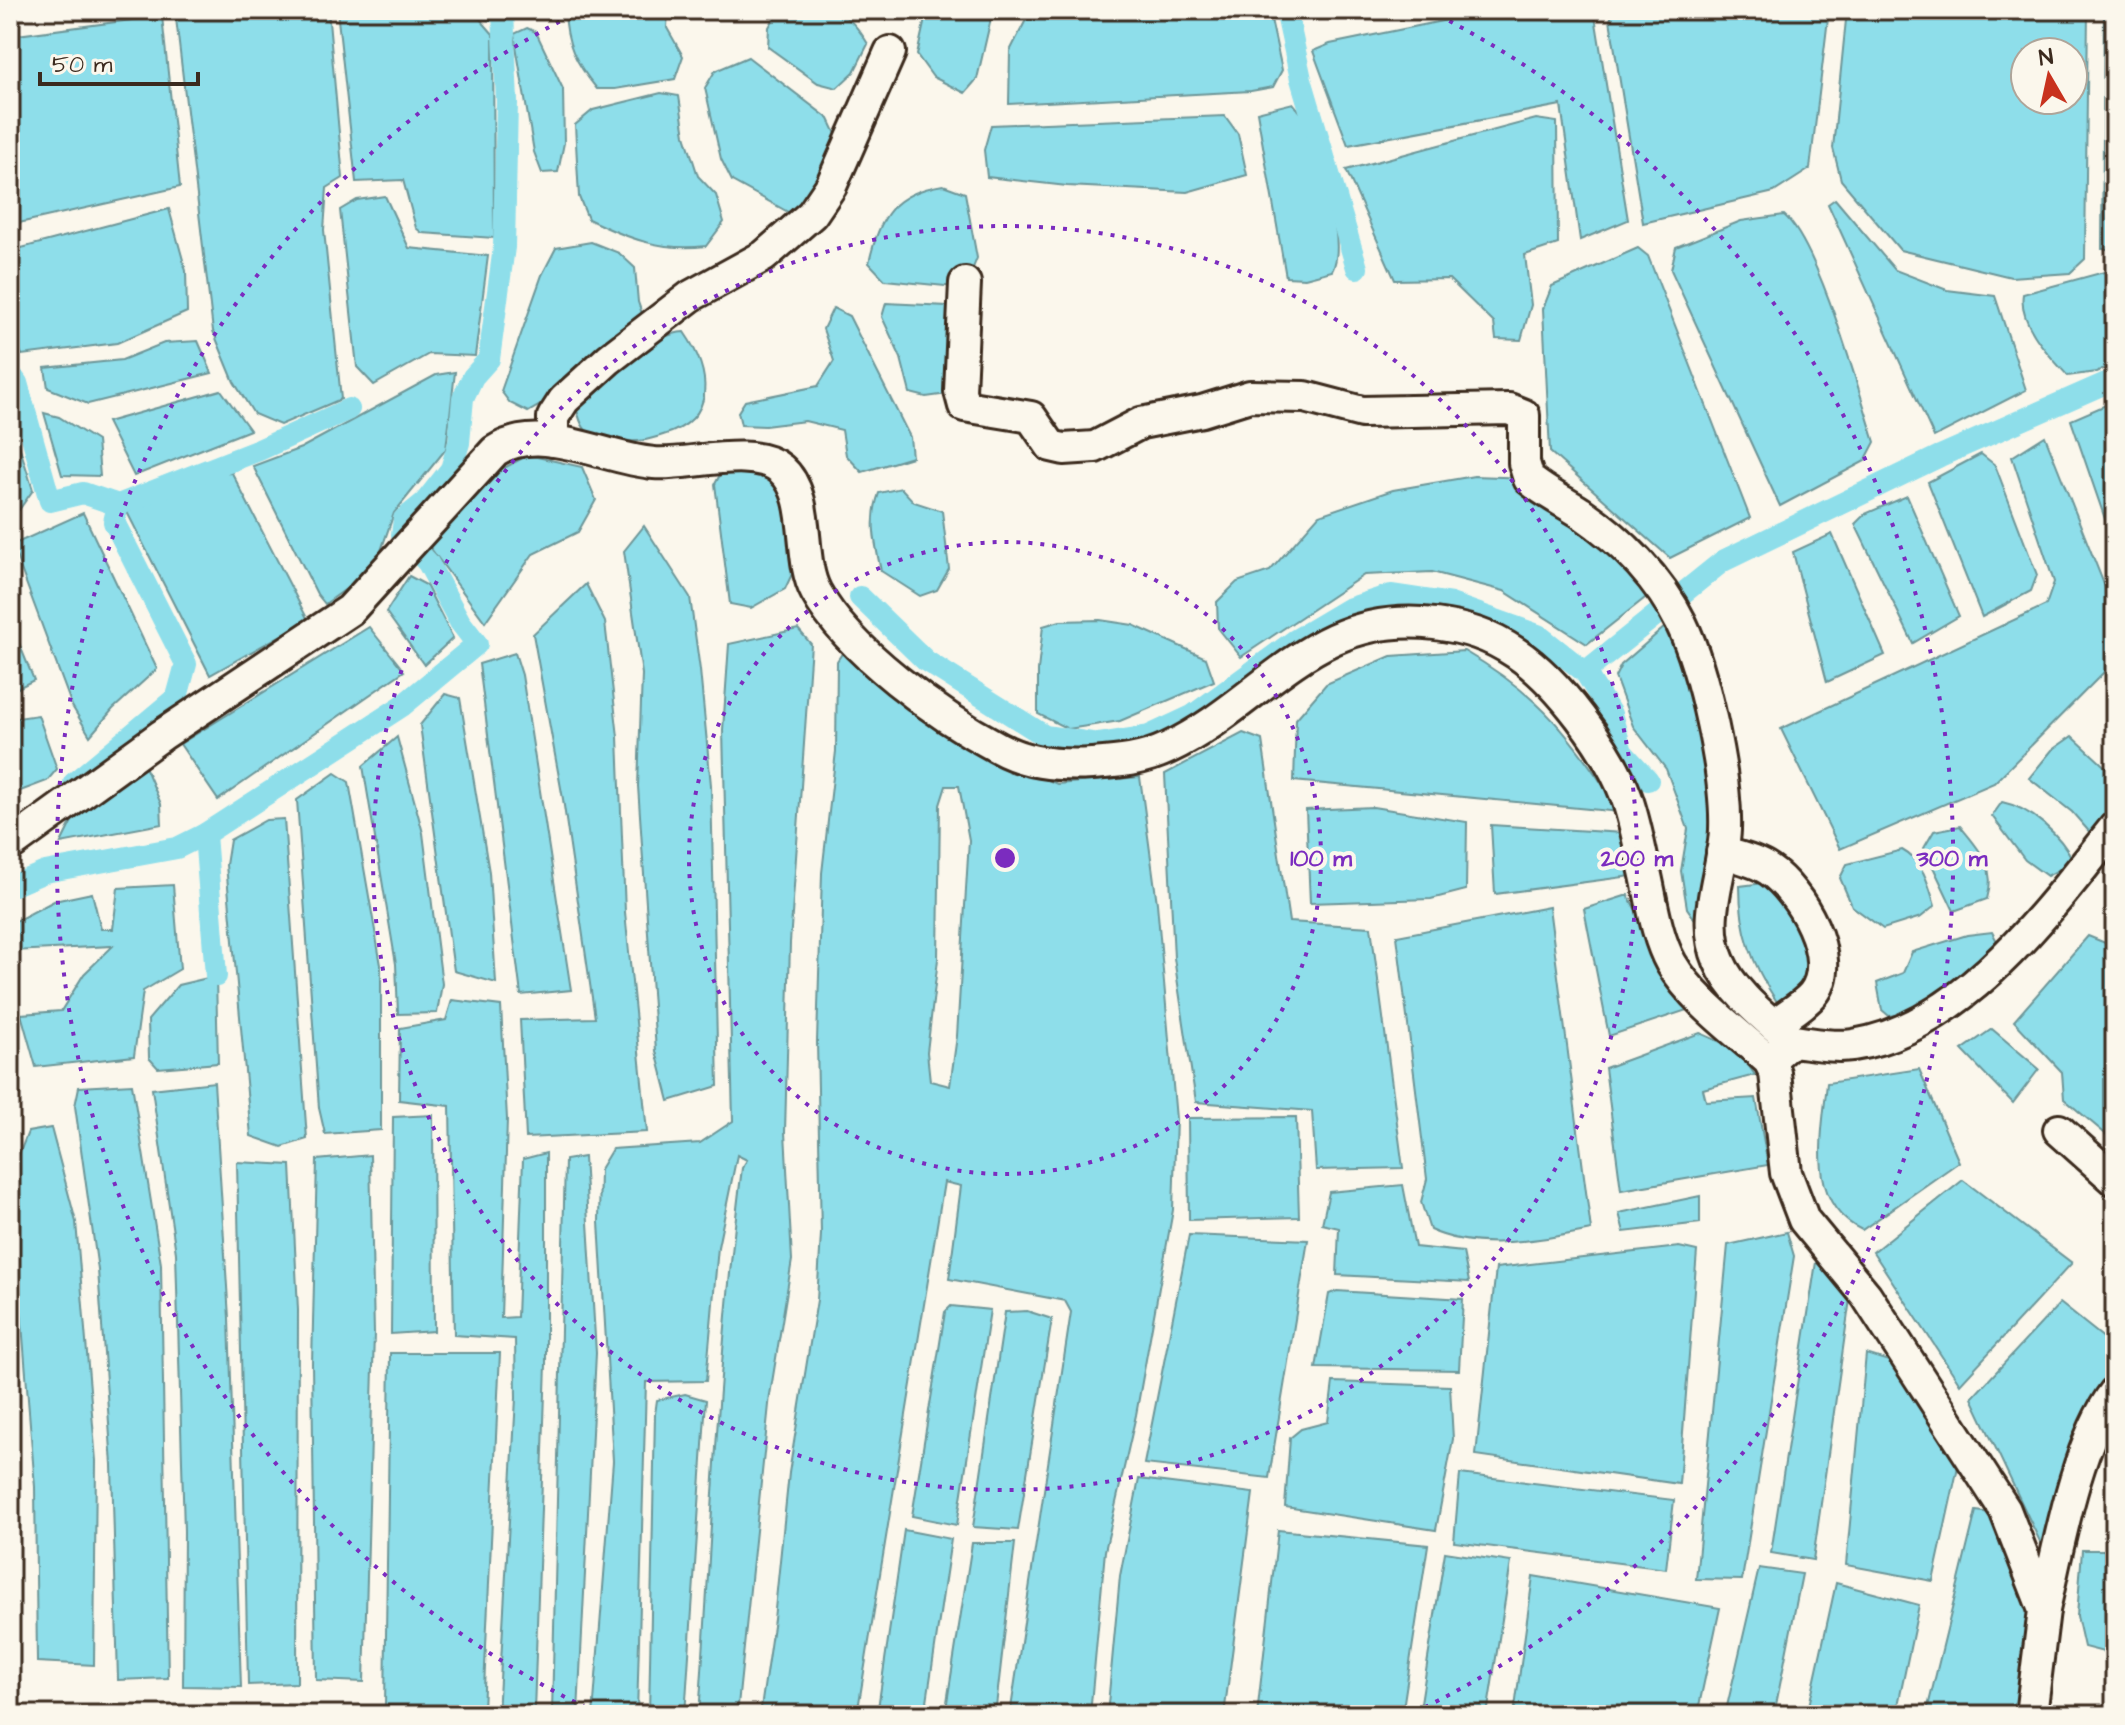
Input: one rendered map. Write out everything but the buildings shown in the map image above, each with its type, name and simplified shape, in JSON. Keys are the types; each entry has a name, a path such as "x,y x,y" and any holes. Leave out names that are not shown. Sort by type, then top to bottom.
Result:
{"street":[{"path":"553,441 553,417 564,400 609,359 691,296 764,256 812,214 831,186 890,52"},
{"path":"965,283 960,391 964,406 1031,417 1051,446 1064,449 1095,447 1141,423 1202,411 1250,396 1305,397 1362,412 1520,412 1526,421 1524,463 1529,479 1626,548 1657,585 1681,623 1701,678 1713,733 1725,829 1710,912 1719,962 1737,989 1783,1033 1855,1045 1895,1035 1925,1019 1979,981 2063,892 2115,827"},
{"path":"10,845 162,735 337,621 360,602 495,451 510,441 529,438 553,441 617,459 659,464 750,457 771,461 785,472 794,488 816,593 867,655 896,681 1001,750 1032,761 1066,765 1135,761 1167,749 1203,729 1305,653 1346,631 1411,621 1473,629 1518,654 1554,685 1586,728 1625,794 1669,959 1683,982 1769,1061 1775,1073 1786,1173 1804,1220 1866,1295 2005,1510 2044,1610"},
{"path":"1722,852 1766,868 1791,887 1818,937 1822,968 1814,992 1783,1033 1769,1061"},
{"path":"2059,1130 2115,1180"},
{"path":"2031,1715 2044,1610 2065,1521 2095,1425 2115,1392"}],"water":[{"path":"175,10 328,10 343,178 327,188 324,230 341,399 280,425 254,414 234,382 213,331"},
{"path":"337,10 434,10 480,19 493,34 494,238 422,233 416,228 403,180 356,182"},
{"path":"565,10 668,10 667,28 683,56 675,79 597,89 573,52"},
{"path":"779,10 832,10 850,20 868,44 854,72 837,88 818,83 768,47 769,27"},
{"path":"927,10 993,10 977,79 965,93 933,77 917,55"},
{"path":"1031,10 1269,10 1282,70 1273,87 1251,91 1009,104 1010,51"},
{"path":"1594,10 1628,220 1580,240 1561,105 1348,145 1313,51 1330,44 1452,19"},
{"path":"1614,10 1829,10 1810,169 1774,192 1643,223 1610,20"},
{"path":"1847,10 2088,10 2088,36 2009,36 2009,116 2087,116 2085,259 2070,273 2011,277 1900,250 1841,180 1833,148"},
{"path":"2104,10 2115,10 2115,249 2102,249"},
{"path":"162,16 180,187 10,225 10,36"},
{"path":"527,28 536,32 563,89 564,143 558,172 542,173 534,152 514,34"},
{"path":"748,57 829,119 838,138 827,172 796,210 788,212 732,181 721,159 705,88 715,71"},
{"path":"661,93 679,96 685,135 698,176 716,195 724,222 706,246 660,245 617,232 588,219 579,197 575,125 593,110"},
{"path":"1293,103 1302,114 1321,171 1336,238 1332,271 1305,278 1286,277 1257,112"},
{"path":"1225,116 1238,134 1247,175 1187,192 1067,186 987,177 984,150 991,125"},
{"path":"1536,119 1557,122 1558,244 1525,255 1531,305 1521,340 1496,339 1494,323 1449,279 1395,280 1346,170"},
{"path":"943,185 965,193 977,258 965,288 885,280 869,263 884,220 891,209 912,194"},
{"path":"385,196 409,248 488,256 475,356 429,354 374,385 357,367 340,210 357,200"},
{"path":"1835,199 1895,270 1947,290 1995,296 2026,390 1934,437 1828,204"},
{"path":"169,209 186,271 187,312 117,343 22,355 10,330 10,251"},
{"path":"1784,215 1811,256 1824,287 1875,442 1865,461 1780,506 1671,270 1676,247 1741,221"},
{"path":"591,242 619,253 635,268 638,302 645,322 554,397 528,412 510,403 501,391 542,275 556,248"},
{"path":"1638,248 1648,256 1750,518 1670,558 1550,452 1543,309 1552,286"},
{"path":"2115,269 2115,363 2096,372 2068,376 2030,328 2025,317 2023,294"},
{"path":"886,303 968,307 955,393 926,397 910,393 901,358 882,317"},
{"path":"833,308 849,316 910,437 912,457 862,472 846,455 842,430 805,421 765,426 741,425 738,412 745,401 818,386 834,361 823,329"},
{"path":"684,332 700,362 704,378 701,406 693,418 681,428 642,440 603,437 586,430 576,408 656,341"},
{"path":"198,341 212,373 88,404 48,388 45,368 122,360 164,343"},
{"path":"455,372 446,449 394,513 375,568 325,604 317,594 253,466 301,448 436,375"},
{"path":"221,390 250,430 134,476 107,422"},
{"path":"2115,401 2115,548 2071,420"},
{"path":"44,413 59,417 97,441 100,476 62,475"},
{"path":"10,416 33,490 19,510 10,514"},
{"path":"2045,436 2115,612 2115,661 1994,783 1840,849 1781,729 2046,605 2054,582 2012,457"},
{"path":"1981,454 1995,465 2037,575 2031,591 1982,617 1928,482"},
{"path":"528,455 582,467 596,500 578,532 533,554 485,622 429,546 495,473"},
{"path":"732,467 765,471 787,489 799,559 785,589 751,608 730,604 715,484 721,473"},
{"path":"232,473 308,620 210,675 127,512 209,474"},
{"path":"1474,476 1529,478 1659,587 1587,644 1504,591 1432,572 1364,575 1241,657 1218,628 1217,602 1237,582 1270,571 1319,515 1393,490"},
{"path":"901,488 914,502 942,511 949,569 937,590 920,596 881,571 877,551 874,523 879,493"},
{"path":"1907,496 1959,616 1913,643 1855,524 1865,514"},
{"path":"83,513 157,669 113,709 90,736 72,706 12,545"},
{"path":"644,526 690,597 711,785 718,1086 669,1101 656,1051 638,786 642,674 624,551"},
{"path":"1832,534 1885,655 1827,682 1793,552"},
{"path":"409,576 426,585 453,638 424,665 386,612"},
{"path":"586,584 605,622 618,737 625,912 647,1132 526,1138 520,1020 595,1018 563,799 533,634"},
{"path":"1100,620 1133,625 1206,658 1214,681 1120,721 1068,729 1038,714 1038,670 1043,626 1060,621"},
{"path":"1673,620 1705,670 1719,954 1687,908 1681,871 1688,829 1666,769 1633,726 1615,677 1621,665"},
{"path":"10,621 34,680 10,692"},
{"path":"369,627 404,671 218,800 180,744"},
{"path":"798,629 811,644 790,943 785,1132 792,1260 770,1395 737,1715 699,1715 727,1305 742,1168 747,1160 737,1155 718,1247 706,1381 646,1382 637,1715 593,1715 613,1461 599,1222 600,1169 612,1149 700,1143 733,1121 723,730 729,644"},
{"path":"847,646 994,756 1057,784 1140,777 1157,903 1176,1119 1173,1210 1136,1415 1105,1551 1090,1715 1010,1715 1071,1312 1065,1301 949,1279 961,1186 944,1182 857,1715 760,1715 774,1619 789,1473 817,1300 821,1234 817,1042 822,873 836,751 837,661","holes":["946,786 959,786 969,840 957,1036 950,1086 930,1081 927,1052 938,959 940,805"]},
{"path":"1464,651 1535,702 1570,740 1621,812 1294,781 1296,719 1326,684 1391,656"},
{"path":"515,653 522,675 571,990 521,995 479,664"},
{"path":"445,694 460,698 489,872 496,983 454,971 420,725"},
{"path":"38,715 57,769 47,781 15,793 10,785 10,719"},
{"path":"1243,733 1262,740 1289,922 1371,927 1403,1168 1316,1170 1312,1111 1196,1102 1174,958 1165,774"},
{"path":"2072,736 2115,776 2115,814 2093,836 2072,812 2029,778 2052,750"},
{"path":"397,737 423,833 442,984 437,1013 398,1014 396,964 363,766"},
{"path":"144,764 161,804 162,824 61,843 72,821"},
{"path":"335,773 349,782 381,965 381,1130 325,1134 319,1108 297,800"},
{"path":"2002,802 2024,810 2044,824 2074,862 2047,876 2025,860 1992,816"},
{"path":"1373,807 1467,822 1466,890 1431,899 1310,903 1306,810"},
{"path":"284,819 307,1139 282,1147 251,1136 226,865 230,840 266,820"},
{"path":"1491,825 1624,833 1632,876 1495,894"},
{"path":"1960,826 1984,859 1990,877 1987,899 1954,911 1924,848 1934,831"},
{"path":"1902,850 1920,867 1935,906 1921,917 1883,929 1852,906 1840,878 1847,864"},
{"path":"1764,883 1788,908 1808,960 1803,985 1777,1002 1749,947 1742,918 1740,886"},
{"path":"173,885 180,969 143,991 134,1056 36,1067 21,1014 61,1011 84,974 113,946 13,951 10,924 54,901 92,893 101,929 113,929 118,888"},
{"path":"1628,895 1687,1010 1609,1036 1584,909"},
{"path":"1549,907 1591,1230 1510,1242 1448,1237 1430,1230 1421,1202 1427,1179 1397,936"},
{"path":"1992,932 1999,945 1919,1011 1889,1016 1882,1010 1877,983 1903,973 1912,952 1967,935"},
{"path":"2088,936 2115,947 2115,1142 2064,1099 2062,1072 2014,1021"},
{"path":"216,976 218,1063 158,1068 149,1058 148,1020 178,985"},
{"path":"452,1000 501,1006 507,1119 501,1318 517,1317 523,1159 546,1153 546,1364 534,1712 498,1715 516,1398 515,1339 454,1335 450,1106 399,1100 400,1028 446,1020"},
{"path":"1992,1029 2039,1069 2013,1103 1962,1050"},
{"path":"1700,1033 1737,1049 1755,1075 1703,1089 1706,1101 1756,1098 1768,1165 1621,1190 1605,1068"},
{"path":"1919,1069 1959,1162 1862,1230 1844,1218 1832,1203 1825,1186 1821,1145 1827,1083"},
{"path":"214,1082 229,1318 241,1687 183,1686 184,1531 176,1253 152,1089"},
{"path":"132,1084 161,1264 168,1678 118,1680 112,1465 98,1270 75,1106 79,1087"},
{"path":"433,1115 434,1331 391,1334 393,1117"},
{"path":"1296,1117 1299,1217 1189,1220 1188,1118"},
{"path":"51,1128 76,1222 96,1461 94,1665 37,1662 35,1487 19,1286 10,1235 10,1177 28,1132"},
{"path":"370,1155 374,1333 364,1682 316,1680 312,1363 317,1160"},
{"path":"584,1157 596,1353 578,1713 552,1713 565,1160"},
{"path":"237,1162 291,1165 298,1310 297,1683 248,1685"},
{"path":"1963,1180 2072,1263 1960,1384 1873,1252"},
{"path":"1403,1185 1415,1247 1463,1252 1469,1282 1337,1275 1339,1228 1322,1224 1329,1192"},
{"path":"1700,1196 1700,1223 1624,1232 1619,1213"},
{"path":"1787,1232 1794,1256 1742,1580 1696,1579 1728,1245"},
{"path":"1189,1235 1308,1240 1269,1478 1144,1464"},
{"path":"1679,1247 1697,1251 1679,1484 1476,1455 1496,1268"},
{"path":"1816,1262 1836,1268 1851,1292 1813,1560 1771,1553"},
{"path":"1337,1291 1463,1299 1459,1370 1316,1368 1329,1294"},
{"path":"2060,1303 2115,1347 2115,1363 2043,1548 1972,1398"},
{"path":"951,1306 990,1310 957,1525 912,1516 945,1312"},
{"path":"1027,1311 1052,1319 1018,1530 973,1527 1005,1312"},
{"path":"390,1353 500,1353 483,1709 385,1706"},
{"path":"1866,1354 1905,1366 1959,1462 1933,1581 1846,1565"},
{"path":"1333,1382 1450,1386 1453,1439 1436,1530 1285,1507 1290,1438 1301,1429 1328,1422"},
{"path":"685,1394 706,1400 685,1715 649,1715 655,1414 657,1400"},
{"path":"11,1456 17,1669 10,1669"},
{"path":"1460,1474 1674,1500 1666,1569 1454,1542"},
{"path":"1139,1479 1253,1493 1224,1715 1107,1715 1120,1576"},
{"path":"1976,1511 1991,1513 2035,1620 2026,1715 1926,1715"},
{"path":"904,1530 951,1539 925,1715 877,1715"},
{"path":"1278,1530 1428,1545 1402,1715 1257,1715"},
{"path":"972,1543 1015,1543 995,1715 945,1715"},
{"path":"2082,1550 2115,1550 2115,1655 2084,1647 2077,1616"},
{"path":"1445,1552 1511,1562 1487,1715 1419,1715"},
{"path":"1759,1568 1802,1574 1774,1715 1725,1715"},
{"path":"1533,1576 1720,1608 1697,1715 1514,1715"},
{"path":"1836,1583 1919,1605 1896,1715 1807,1715"}],"waterway":[{"path":"10,887 45,872 177,848 205,834 402,706 477,644 460,622 428,563 402,535 404,519 425,502 451,469 459,443 463,398 473,377 489,359 504,247 507,102 503,12 489,10"},
{"path":"1286,10 1301,79 1357,268"},
{"path":"10,373 17,383 50,501 83,493 118,505 259,450 349,409"},
{"path":"1585,672 1723,561 1940,456 2115,379"},
{"path":"74,783 177,697 186,664 114,522 118,505"},
{"path":"860,597 926,661 1045,736 1098,744 1149,736 1192,716 1294,641 1348,609 1391,595 1451,604 1538,635 1585,672 1611,714 1622,752 1648,780"},
{"path":"205,834 216,976"}]}
